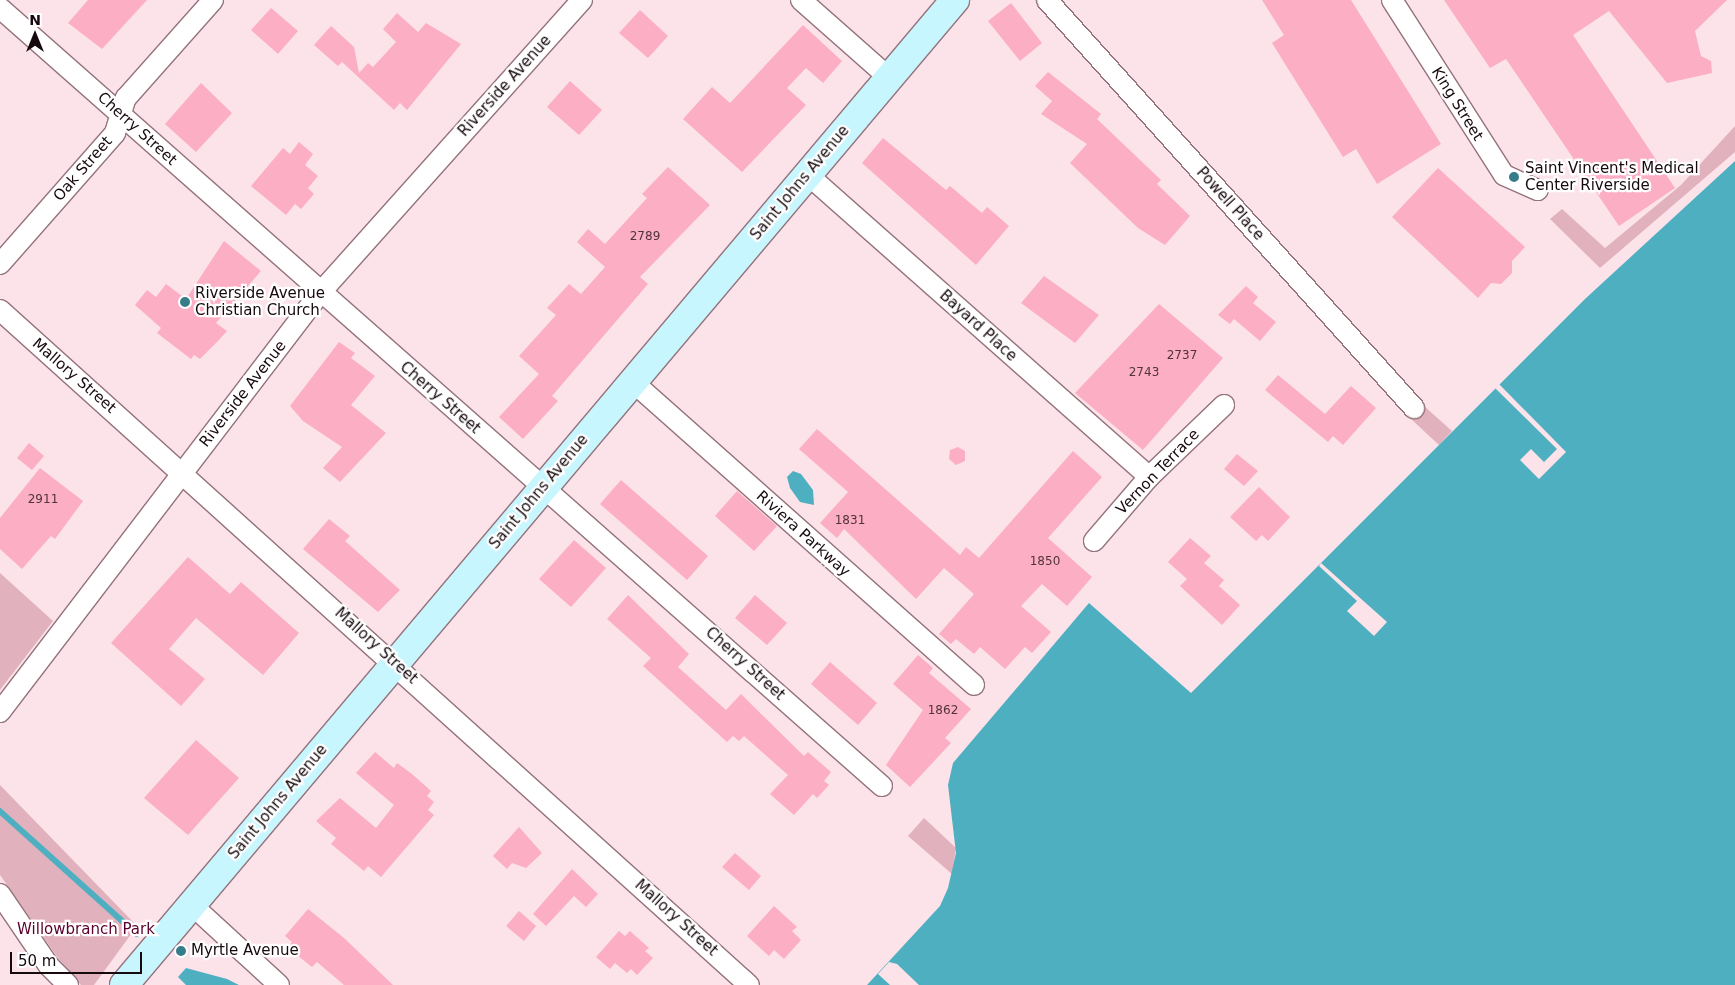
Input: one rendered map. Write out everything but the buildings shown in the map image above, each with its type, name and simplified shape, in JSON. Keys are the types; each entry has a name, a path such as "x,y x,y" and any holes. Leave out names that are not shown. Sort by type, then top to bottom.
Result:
{"main road":[{"name":"Saint Johns Avenue","path":"124,985 954,0"}],"street":[{"name":"Oak Street","path":"0,264 115,133 126,98 213,0"},
{"name":"Riverside Avenue","path":"0,712 320,293 582,0"},
{"path":"801,0 888,77"},
{"name":"Powell Place","path":"1047,0 1414,408"},
{"name":"King Street","path":"1392,0 1504,175 1538,190"},
{"name":"Cherry Street","path":"0,8 320,293 882,786"},
{"name":"Bayard Place","path":"807,174 1148,477"},
{"name":"Mallory Street","path":"0,310 395,662 749,985"},
{"name":"Riviera Parkway","path":"633,382 974,685"},
{"name":"Vernon Terrace","path":"1094,542 1148,477 1224,404"},
{"path":"0,894 49,966 68,985"},
{"path":"192,905 279,985"}],"green space":[{"path":"1735,126 1735,152 1600,268 1550,219 1562,209 1605,248 1681,185"},
{"path":"1424,406 1452,431 1439,445 1411,419"},
{"path":"0,573 53,621 0,690"},
{"name":"Willowbranch Park","path":"0,785 137,926 94,985 81,985 58,958 0,875"},
{"path":"924,818 956,848 952,874 908,836"}],"water":[{"path":"1735,161 1735,985 867,985 940,906 948,888 956,853 948,785 953,763 1089,603 1191,693 1585,299"},
{"path":"793,471 801,474 813,490 814,505 800,502 790,488 787,477"},
{"path":"186,968 227,979 239,985 186,985 178,977"}],"pier":[{"path":"1499,384 1566,452 1539,479 1520,460 1531,449 1544,462 1557,449 1495,388"},
{"path":"1321,563 1387,622 1374,636 1347,611 1357,601 1319,566"},
{"path":"889,962 897,964 919,985 890,985 878,974"}],"waterway":[{"path":"0,811 137,934"}],"place":[{"name":"Saint Vincent's Medical Center Riverside","path":"1514,177"},
{"name":"Riverside Avenue Christian Church","path":"185,302"},
{"name":"Myrtle Avenue","path":"181,951"}]}
